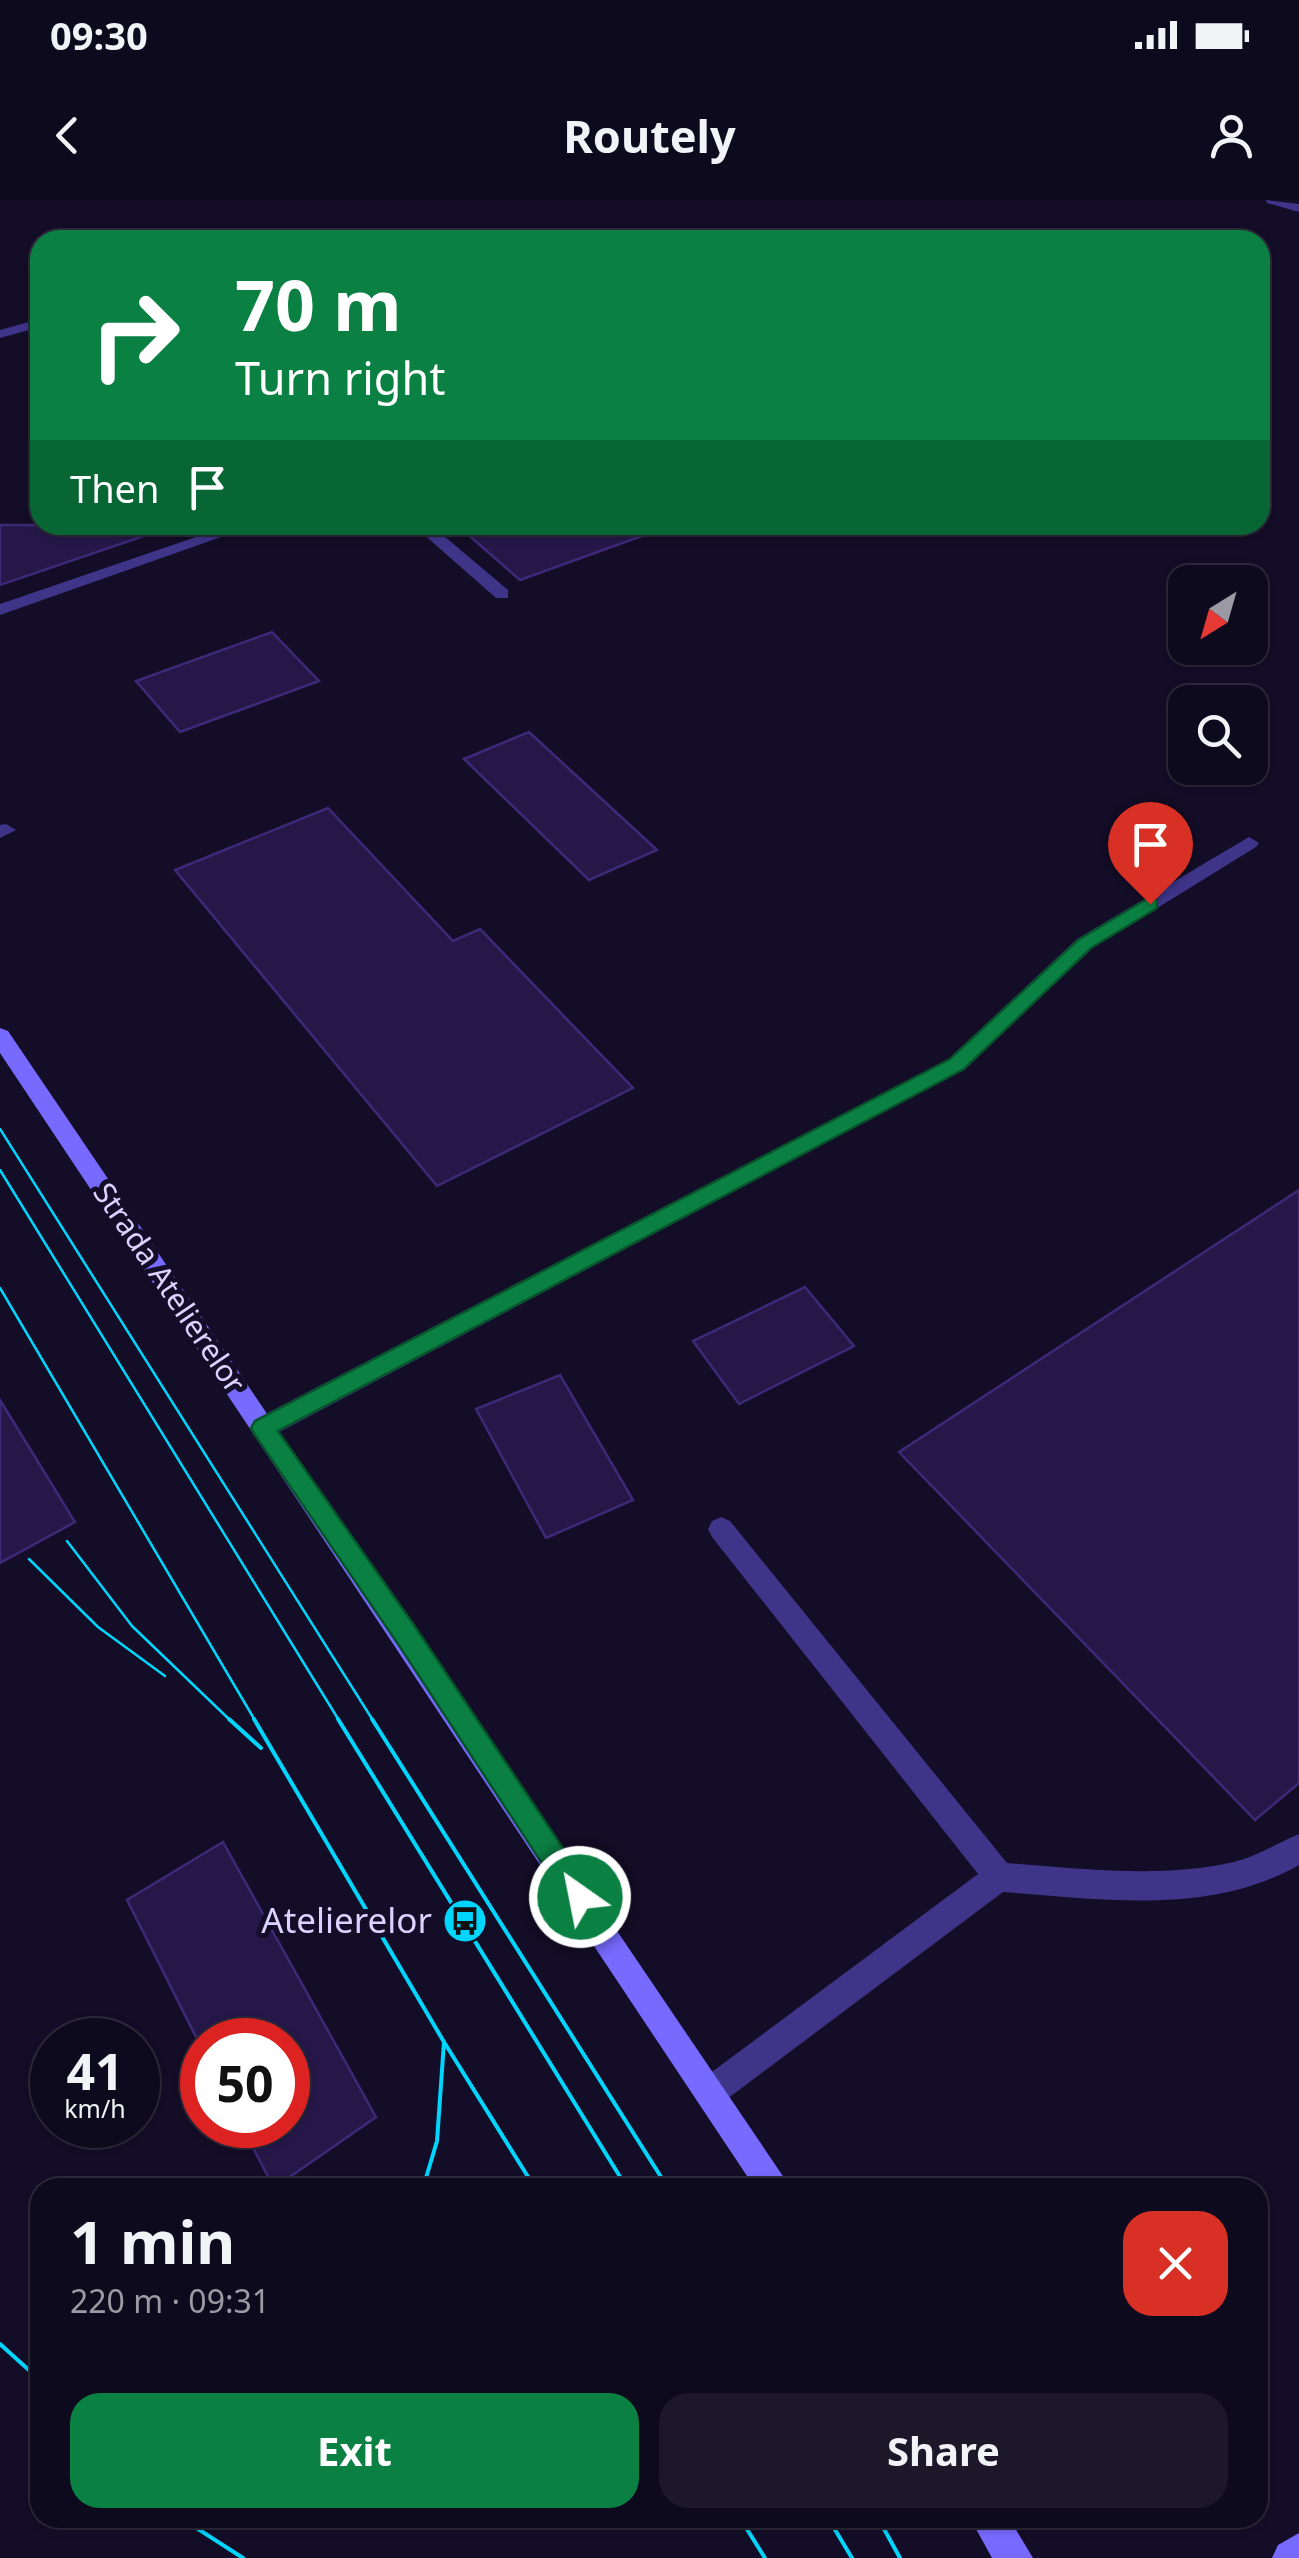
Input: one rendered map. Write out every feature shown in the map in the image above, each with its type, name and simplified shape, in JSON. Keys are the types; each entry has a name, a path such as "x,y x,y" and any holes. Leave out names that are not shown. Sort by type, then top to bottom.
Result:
{"main road":[{"name":"Strada Atelierelor","path":"0,1036 768,2178"},
{"path":"994,2528 1014,2558"},
{"path":"1291,2558 1299,2550"}],"lane":[{"path":"1272,200 1299,208"},
{"path":"0,334 30,326"},
{"path":"0,610 218,535"},
{"path":"433,535 502,594"},
{"path":"263,1428 957,1064 1084,944 1249,842"},
{"path":"722,1530 999,1877"},
{"path":"712,2091 999,1877 1180,1886 1280,1863 1299,1849"}],"building":[{"path":"0,525 30,525 30,535 147,535 0,585"},
{"path":"468,535 645,535 520,580"},
{"path":"272,632 319,681 180,732 136,681"},
{"path":"529,732 657,850 589,880 464,759"},
{"path":"328,808 453,941 480,929 633,1088 437,1186 175,870"},
{"path":"1299,1190 1299,1783 1255,1820 899,1452"},
{"path":"805,1287 854,1346 739,1404 693,1341"},
{"path":"560,1375 633,1500 546,1538 476,1409"},
{"path":"0,1400 75,1522 0,1563"},
{"path":"223,1842 376,2117 288,2178 269,2178 253,2148 310,2148 310,2018 186,2018 127,1900"}],"tram line":[{"path":"0,1129 374,1722"},
{"path":"0,1170 340,1722"},
{"path":"0,1288 256,1722"},
{"path":"67,1541 132,1626 232,1722"},
{"path":"29,1559 98,1627 165,1676"},
{"path":"229,1719 261,1748"},
{"path":"254,1719 444,2042"},
{"path":"338,1719 621,2178"},
{"path":"372,1719 662,2178"},
{"path":"426,2178 437,2141 444,2042"},
{"path":"444,2042 529,2178"},
{"path":"0,2344 30,2371"},
{"path":"196,2528 243,2558"},
{"path":"746,2528 765,2558"},
{"path":"834,2528 852,2558"},
{"path":"884,2528 900,2558"}],"place":[{"name":"Atelierelor","path":"465,1921"}],"route":[{"path":"580,1897 263,1428 957,1064 1084,944 1150,904"}]}
